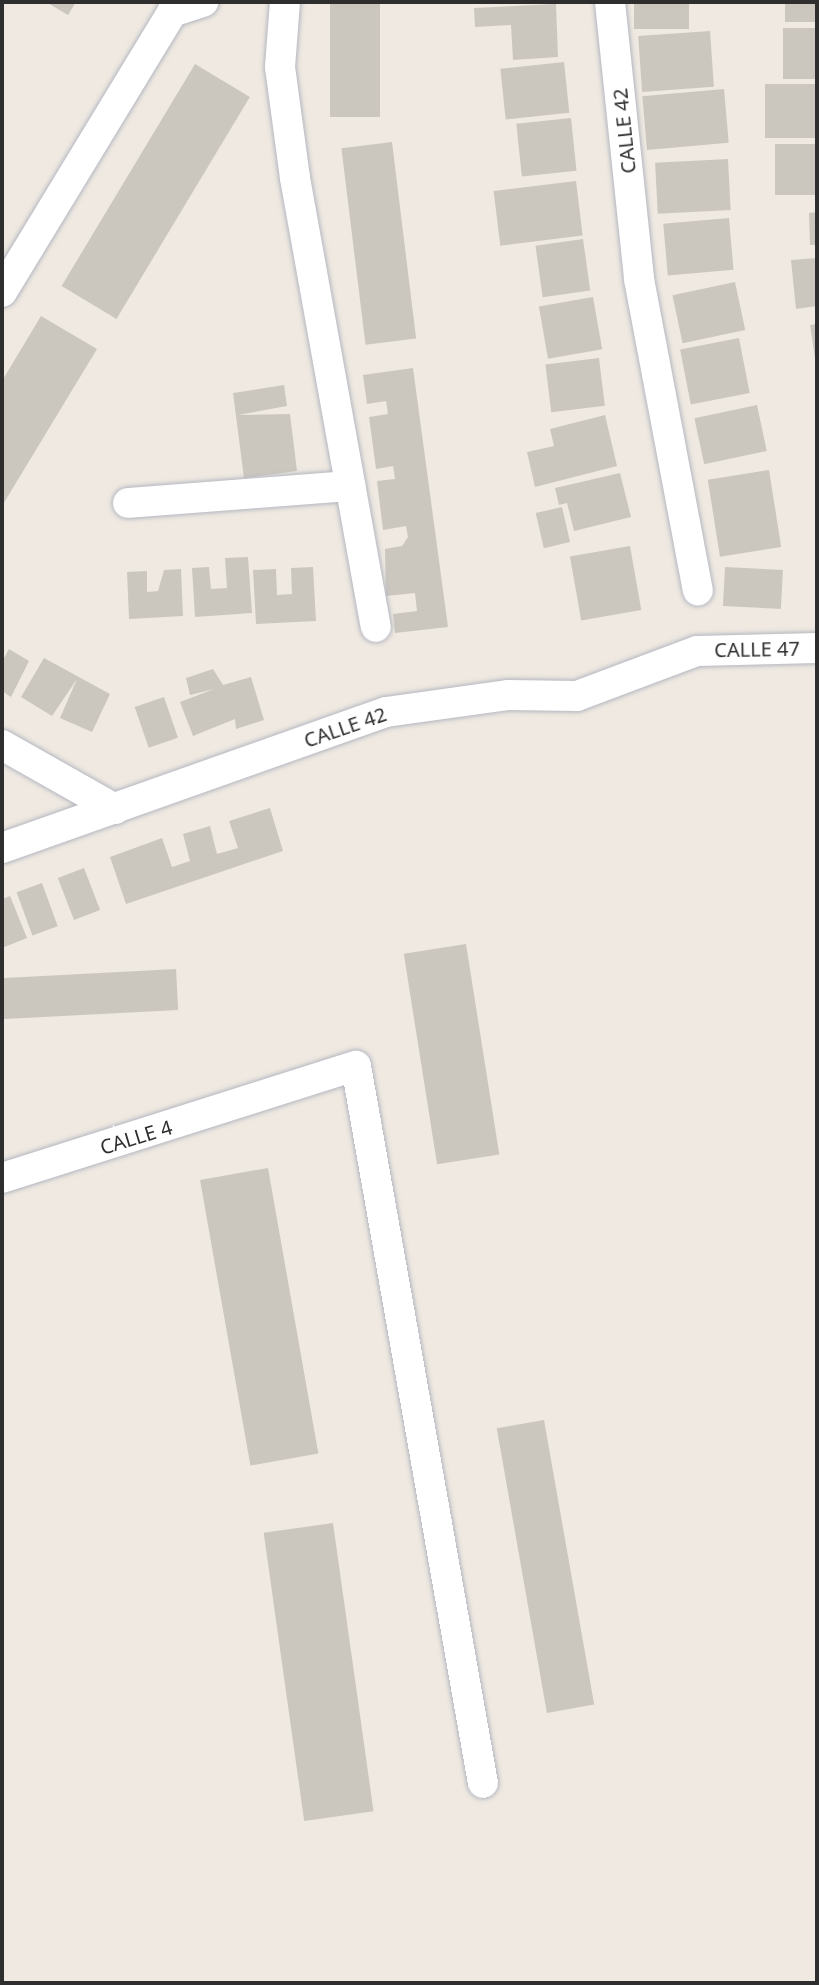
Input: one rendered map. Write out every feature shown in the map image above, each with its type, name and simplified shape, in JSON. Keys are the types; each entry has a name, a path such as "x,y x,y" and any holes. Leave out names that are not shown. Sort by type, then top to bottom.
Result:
{"street":[{"path":"2,292 172,12 203,2"},
{"path":"285,2 281,81 376,627"},
{"name":"CALLE 42","path":"610,2 639,279 698,590"},
{"path":"128,503 350,486"},
{"name":"CALLE 47","path":"697,651 817,648"},
{"name":"CALLE 42","path":"2,848 386,712 509,695 577,696 697,651"},
{"path":"2,745 115,809"},
{"name":"CALLE 4","path":"2,1178 271,1097 356,1066 483,1783"}],"building":[{"path":"46,2 76,2 68,15"},
{"path":"330,2 380,2 380,117 330,117"},
{"path":"634,2 689,2 689,29 634,29"},
{"path":"785,2 817,2 817,22 785,22"},
{"path":"556,4 558,57 513,60 511,25 475,27 474,8"},
{"path":"783,28 817,28 817,79 783,79"},
{"path":"710,31 714,87 642,92 638,36"},
{"path":"564,62 569,113 506,119 500,69"},
{"path":"195,64 250,97 116,319 62,286"},
{"path":"765,84 817,84 817,138 765,138"},
{"path":"724,89 729,143 647,150 642,96"},
{"path":"571,118 577,171 522,176 516,124"},
{"path":"392,142 416,339 366,345 341,148"},
{"path":"775,144 817,144 817,195 775,195"},
{"path":"728,159 731,210 658,214 655,163"},
{"path":"576,181 583,236 500,246 494,191"},
{"path":"817,212 817,245 810,245 809,213"},
{"path":"729,218 734,270 668,276 663,224"},
{"path":"583,239 590,290 543,297 535,246"},
{"path":"817,258 817,306 796,309 791,260"},
{"path":"735,282 745,330 683,343 672,295"},
{"path":"593,297 602,349 548,359 539,307"},
{"path":"41,316 97,349 2,506 2,381"},
{"path":"817,324 817,358 815,358 810,325"},
{"path":"739,338 750,393 691,404 680,349"},
{"path":"599,358 605,406 551,412 545,365"},
{"path":"413,368 448,627 395,633 393,614 417,611 415,593 386,596 385,549 402,546 408,537 406,526 383,530 377,481 395,479 393,466 376,469 369,417 388,414 386,401 367,404 363,375"},
{"path":"284,385 287,406 238,415 290,414 297,471 244,478 233,393"},
{"path":"757,405 767,451 704,464 694,418"},
{"path":"605,415 617,466 535,487 527,452 554,446 550,429"},
{"path":"769,470 781,547 720,557 708,480"},
{"path":"620,473 631,517 574,531 567,503 559,505 555,488"},
{"path":"562,507 570,542 544,548 536,513"},
{"path":"630,546 641,610 581,621 570,557"},
{"path":"248,557 252,613 195,617 192,568 209,567 211,589 227,588 225,558"},
{"path":"313,567 316,621 256,624 253,570 276,569 277,595 292,594 291,568"},
{"path":"725,567 783,570 781,609 723,606"},
{"path":"181,569 183,616 129,619 127,572 147,571 147,592 158,591 164,570"},
{"path":"9,649 29,661 11,697 2,691 2,662"},
{"path":"44,658 110,694 92,732 60,718 77,679 52,716 21,697"},
{"path":"213,669 223,685 251,677 264,720 236,729 235,719 193,736 180,702 214,689 190,695 186,678"},
{"path":"164,697 178,738 149,748 135,707"},
{"path":"270,808 283,851 126,904 110,857 162,838 172,867 190,861 183,834 210,826 217,854 238,848 229,821"},
{"path":"84,868 100,910 74,920 58,878"},
{"path":"42,883 58,926 32,935 17,892"},
{"path":"10,896 27,938 2,948 2,899"},
{"path":"466,944 499,1154 437,1164 404,954"},
{"path":"176,969 178,1010 2,1019 2,978"},
{"path":"268,1168 318,1454 250,1466 200,1180"},
{"path":"544,1420 594,1705 547,1713 497,1428"},
{"path":"333,1523 373,1811 304,1821 264,1533"}]}
